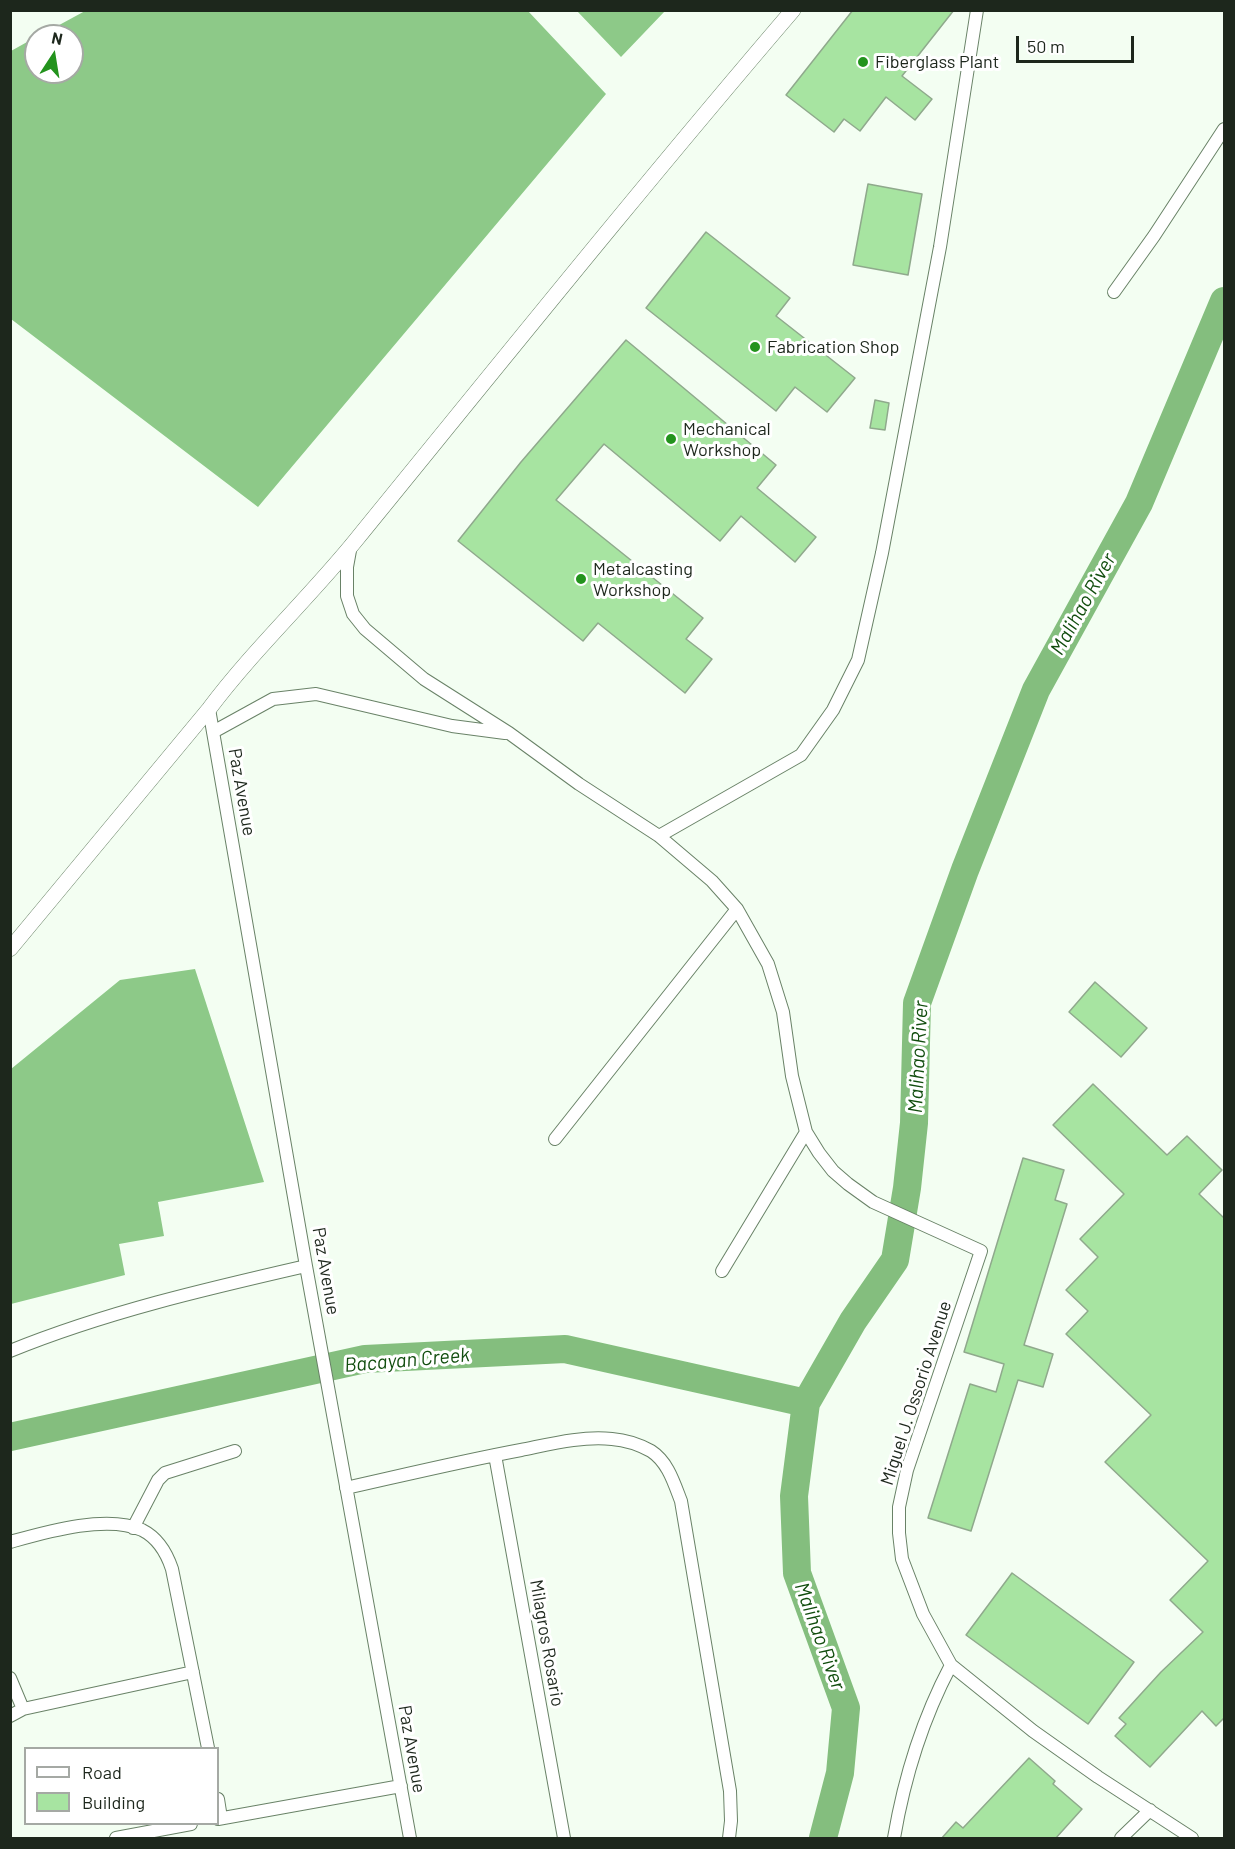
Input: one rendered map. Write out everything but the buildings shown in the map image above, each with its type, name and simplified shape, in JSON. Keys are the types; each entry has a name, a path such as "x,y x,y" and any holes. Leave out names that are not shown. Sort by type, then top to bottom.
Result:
{"street":[{"path":"10,949 209,709 238,670 351,545 689,132 793,10"},
{"path":"659,836 801,755 833,710 858,660 882,553 940,247 977,10"},
{"path":"1114,292 1154,236 1224,129"},
{"path":"351,545 347,567 347,596 353,614 365,629 424,679 509,733 579,784 659,836 712,881 737,909 768,964 783,1012 792,1076 807,1132 722,1271"},
{"path":"213,732 273,699 316,694 452,726 509,733"},
{"name":"Paz Avenue","path":"209,709 306,1266 332,1397 346,1488 410,1839"},
{"path":"555,1139 737,909"},
{"name":"Miguel J. Ossorio Avenue","path":"807,1132 833,1171 873,1202 981,1251 907,1470 899,1508 898,1533 902,1559 923,1614 951,1665 1033,1731 1192,1839"},
{"path":"10,1351 102,1317 209,1288 306,1266"},
{"path":"346,1488 566,1441 613,1438 639,1445 653,1453 664,1464 681,1501 730,1791 729,1839"},
{"path":"133,1528 158,1480 165,1473 235,1451"},
{"name":"Milagros Rosario","path":"495,1455 564,1839"},
{"path":"10,1542 64,1528 95,1524 142,1530 155,1540 167,1554 172,1569 208,1747"},
{"path":"894,1839 900,1806 934,1697 951,1665"},
{"path":"10,1716 23,1709 129,1684 193,1672"},
{"path":"10,1678 23,1709"},
{"path":"219,1818 401,1786"},
{"path":"1121,1839 1150,1810"},
{"path":"116,1839 186,1825"}],"green space":[{"path":"85,11 528,11 606,94 258,507 11,319 11,51 24,44 24,84 84,84 84,24 61,24"},
{"path":"577,11 665,11 621,57"},
{"path":"195,969 264,1182 158,1202 164,1236 119,1244 125,1275 11,1304 11,1069 120,980"}],"waterway":[{"name":"Malihao River","path":"823,1838 840,1773 846,1708 797,1573 794,1496 806,1403 853,1321 895,1260 907,1188 914,1123 917,1003 965,870 1036,690 1139,503 1224,301"},
{"name":"Bacayan Creek","path":"10,1437 365,1359 565,1349 806,1403"}],"place":[{"name":"Fiberglass Plant","path":"863,62"},
{"name":"Fabrication Shop","path":"755,347"},
{"name":"Mechanical Workshop","path":"671,439"},
{"name":"Metalcasting Workshop","path":"581,579"}]}
